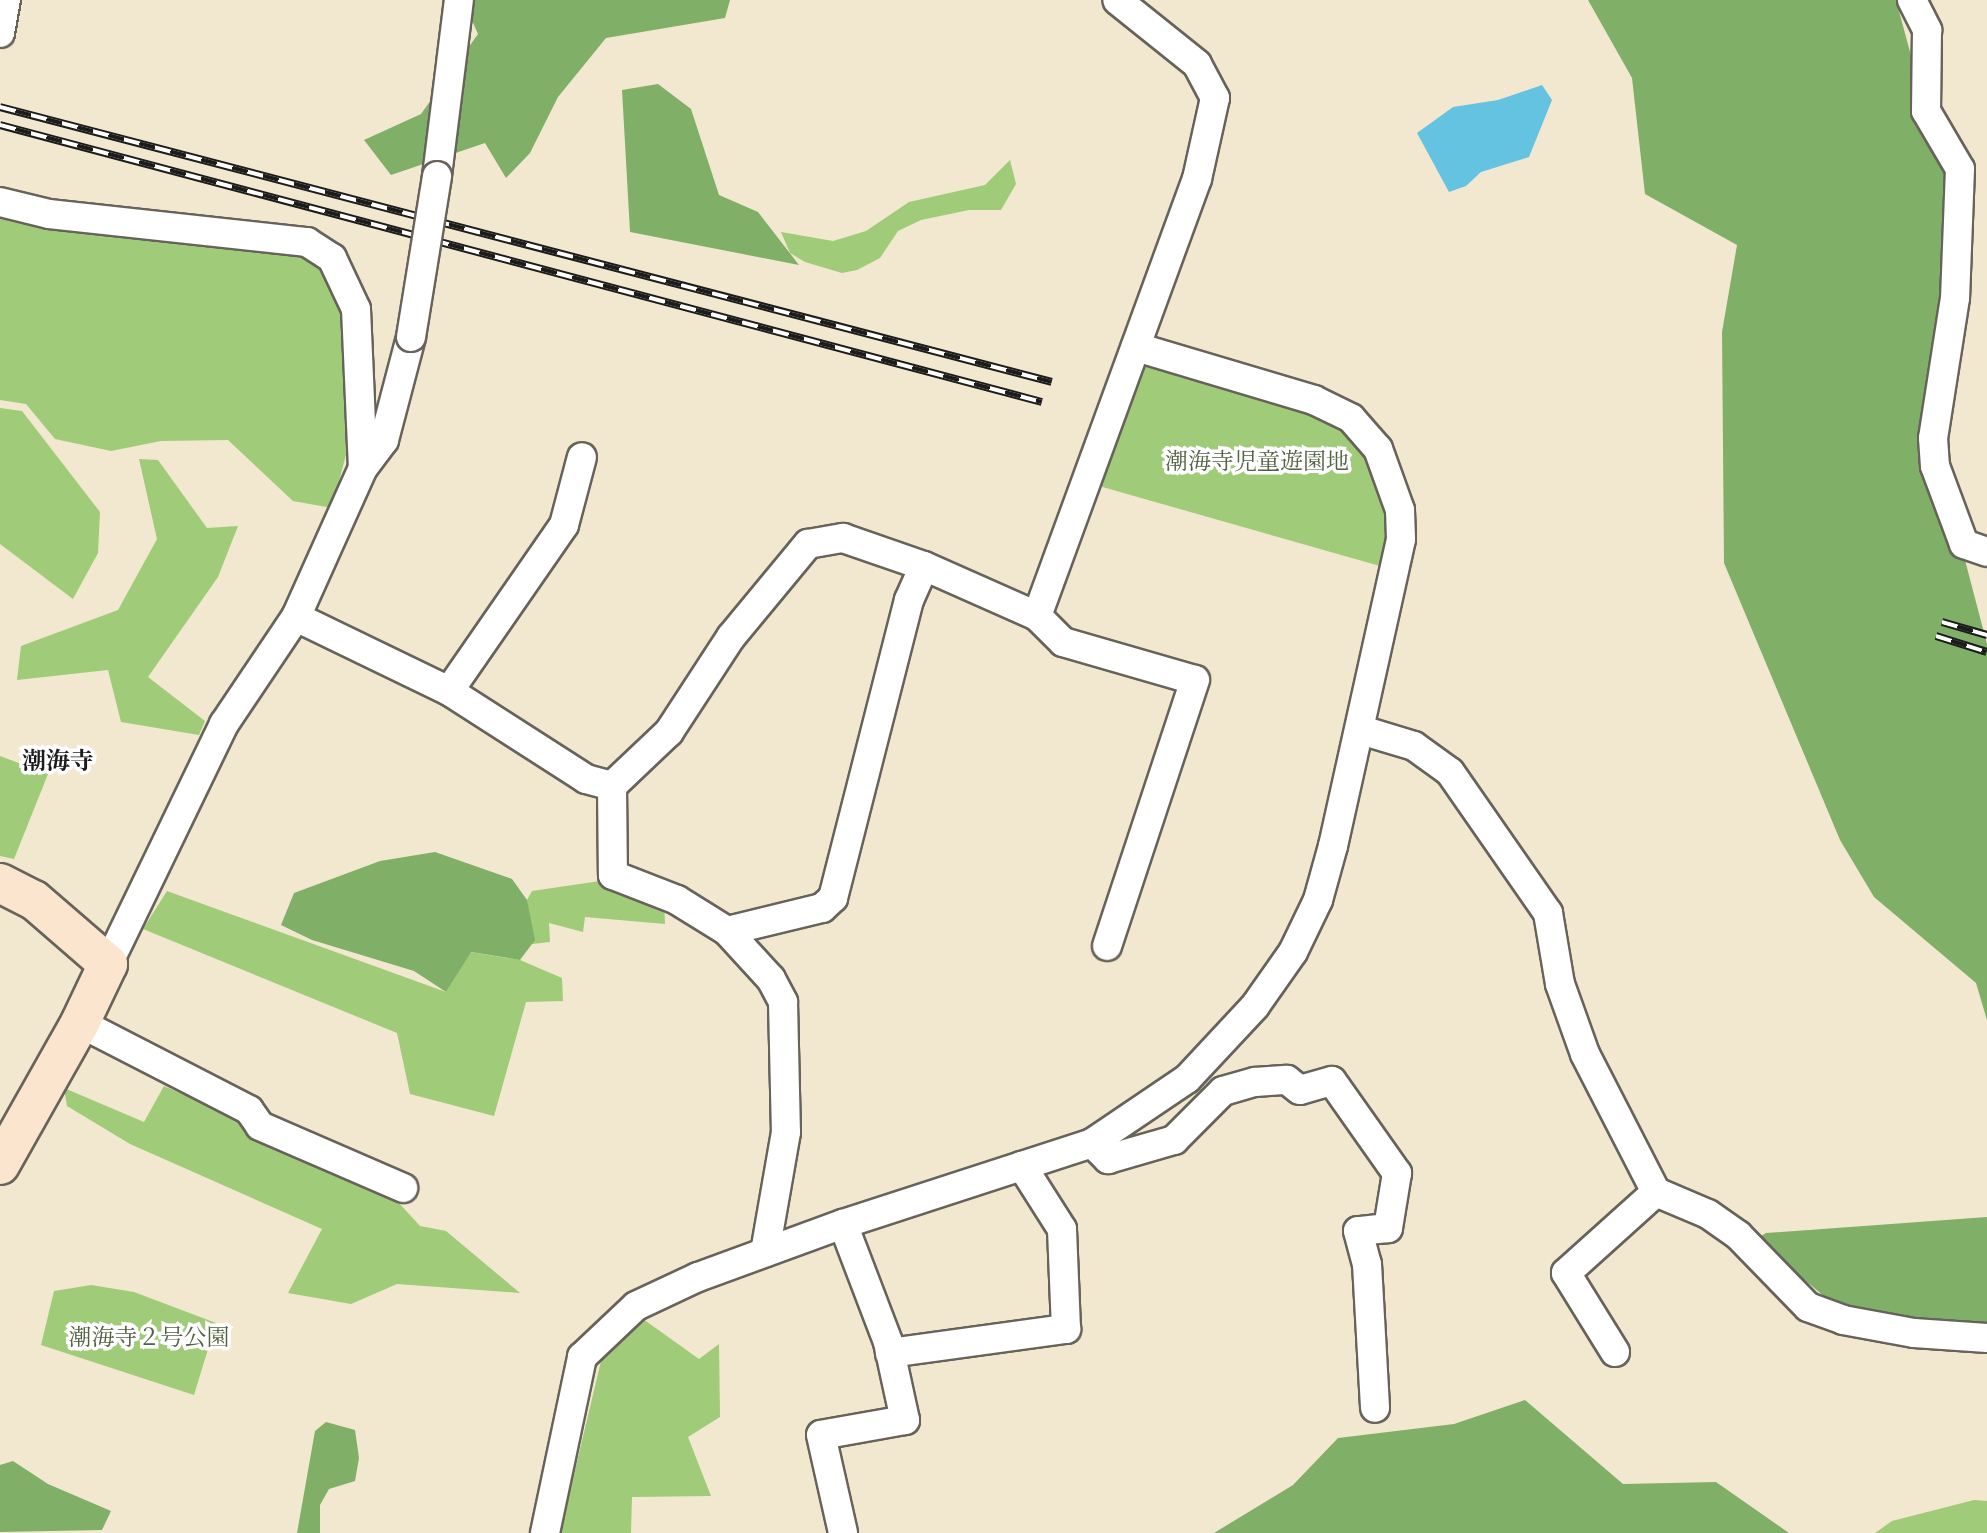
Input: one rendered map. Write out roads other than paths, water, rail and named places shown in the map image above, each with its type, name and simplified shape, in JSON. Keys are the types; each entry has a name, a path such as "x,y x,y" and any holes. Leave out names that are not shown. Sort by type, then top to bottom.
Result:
{"street":[{"path":"7,1140 80,1023 224,724 296,617 363,468 384,440 411,337 437,176 459,0"},
{"path":"1037,616 1197,178 1215,98 1197,64 1117,0"},
{"path":"1912,0 1927,30 1926,111 1960,169 1955,298 1933,438 1935,466 1964,544 1987,552"},
{"path":"0,202 49,214 307,242 332,258 356,309 363,468"},
{"path":"545,1533 582,1357 596,1339 636,1306 765,1252 843,1224 1092,1143 1187,1079 1255,1006 1293,952 1318,900 1362,730 1401,539 1399,510 1378,449 1350,418 1314,400 1136,348"},
{"path":"449,691 564,525 582,457"},
{"path":"765,1252 786,1132 783,1002 771,979 727,931 677,900 613,875 612,786 668,732 731,637 808,544 843,538 924,566 1037,616 1063,642 1195,680 1107,946"},
{"path":"727,931 822,908 833,898 909,600 924,566"},
{"path":"296,617 449,691 586,779 612,786"},
{"path":"1362,730 1414,746 1450,772 1548,913 1560,984 1585,1054 1656,1192 1708,1214 1738,1235 1808,1307 1843,1320 1914,1333 1987,1338"},
{"path":"0,883 34,900 108,964"},
{"path":"80,1023 249,1110 260,1126 403,1188"},
{"path":"1092,1143 1108,1159 1174,1140 1223,1091 1255,1082 1287,1080 1300,1090 1332,1081 1397,1173 1388,1227 1358,1231 1367,1264 1375,1408"},
{"path":"890,1353 1066,1329 1062,1229 1023,1166"},
{"path":"1615,1352 1566,1273 1656,1192"},
{"path":"843,1224 890,1353 905,1420 821,1435 843,1533"}],"water":[{"path":"1542,85 1552,100 1529,157 1481,172 1466,186 1449,192 1417,133 1453,107 1498,100"}],"railway":[{"path":"0,107 1052,382"},
{"path":"0,125 1042,402"},
{"path":"1942,622 1987,635"},
{"path":"1936,636 1987,652"}],"district":[{"name":"潮海寺","path":"58,762"}],"park label":[{"name":"潮海寺児童遊園地","path":"1257,462"},
{"name":"潮海寺２号公園","path":"149,1338"}]}
